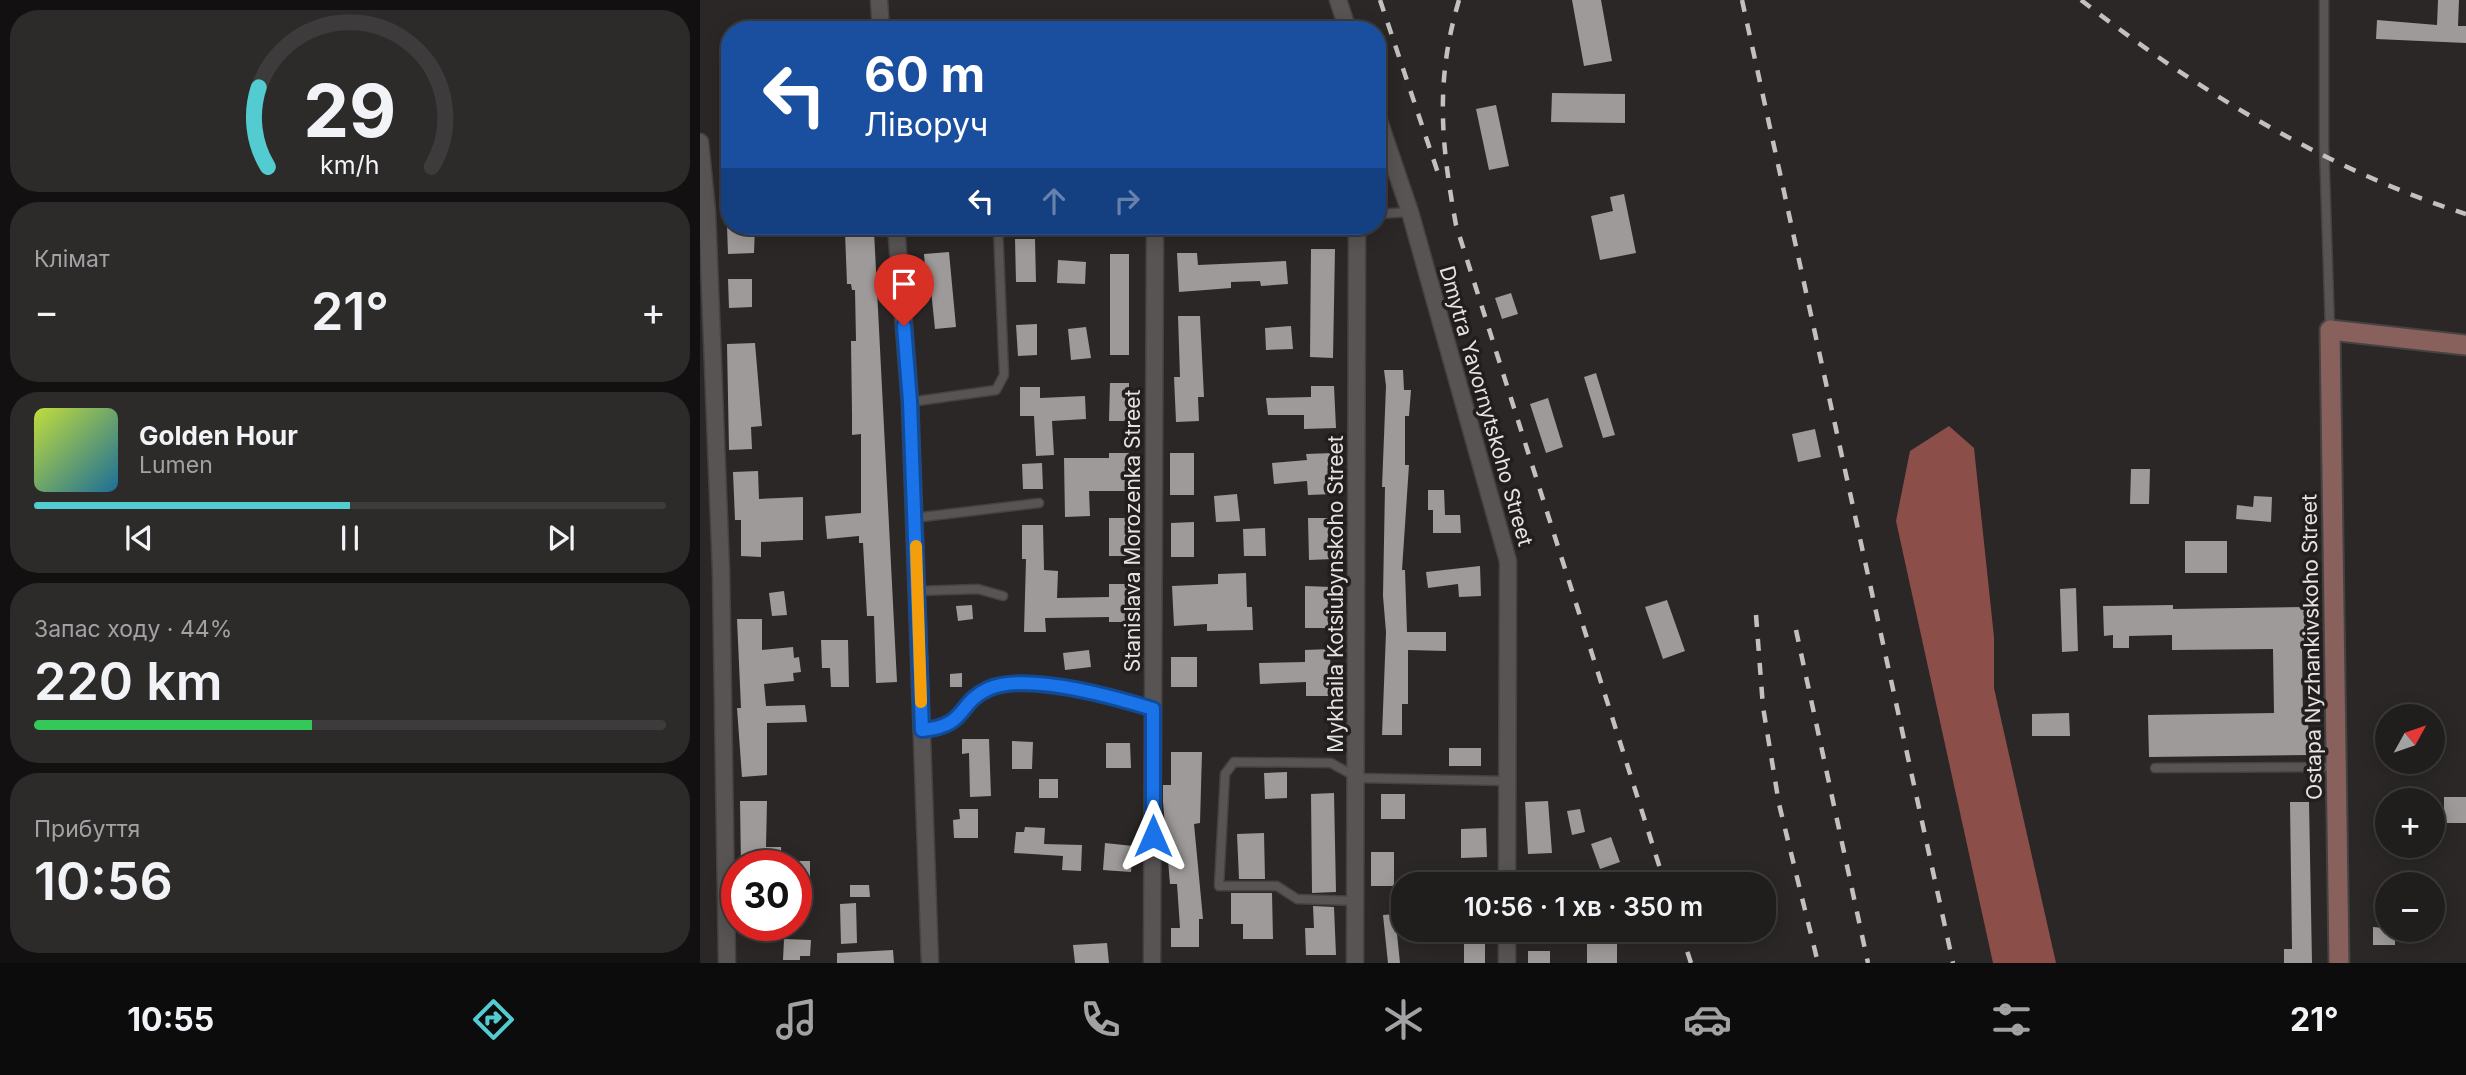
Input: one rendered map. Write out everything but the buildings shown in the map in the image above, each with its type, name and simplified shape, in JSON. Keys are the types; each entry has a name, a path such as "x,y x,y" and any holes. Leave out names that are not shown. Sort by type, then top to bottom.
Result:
{"main road":[{"path":"2330,330 2466,345"},
{"name":"Ostapa Nyzhankivskoho Street","path":"2330,330 2339,963"}],"street":[{"path":"879,0 880,21"},
{"path":"1338,0 1345,21"},
{"name":"Dmytra Yavornytskoho Street","path":"1386,141 1410,212 1508,561 1507,872"},
{"path":"700,142 707,211 721,571 727,963"},
{"path":"897,235 910,402 930,963"},
{"name":"Stanislava Morozenka Street","path":"1153,963 1155,235"},
{"name":"Mykhaila Kotsiubynskoho Street","path":"1355,963 1358,778 1357,235"},
{"path":"1507,942 1507,963"}],"lane":[{"path":"2324,0 2324,145 2330,330"},
{"path":"1386,213 1410,212"},
{"path":"910,402 996,390 1004,375 998,235"},
{"path":"914,518 1040,503"},
{"path":"917,591 978,589 1003,596"},
{"path":"922,730 943,728 958,717 977,696 1009,683 1088,690 1153,709"},
{"path":"1356,901 1297,899 1277,886 1219,886 1225,774 1234,762 1331,764 1358,778 1507,781"},
{"path":"2155,768 2336,767"}],"shaded area":[{"path":"1949,426 1974,448 1994,637 1994,688 2056,963 1993,963 1896,521 1910,451"}],"railway":[{"path":"1380,0 1441,182"},
{"path":"1459,0 1446,58 1443,112 1447,167 1456,225 1661,872"},
{"path":"1742,0 1953,963"},
{"path":"2081,0 2170,65 2264,124 2363,174 2466,214"},
{"path":"1756,615 1763,707 1779,804 1818,963"},
{"path":"1796,630 1868,963"},
{"path":"1684,942 1691,963"}],"slow traffic":[{"path":"916,546 921,702"}],"route":[{"path":"904,326 910,402 922,730 943,728 958,717 977,696 1009,683 1088,690 1153,709 1153,836"}]}
